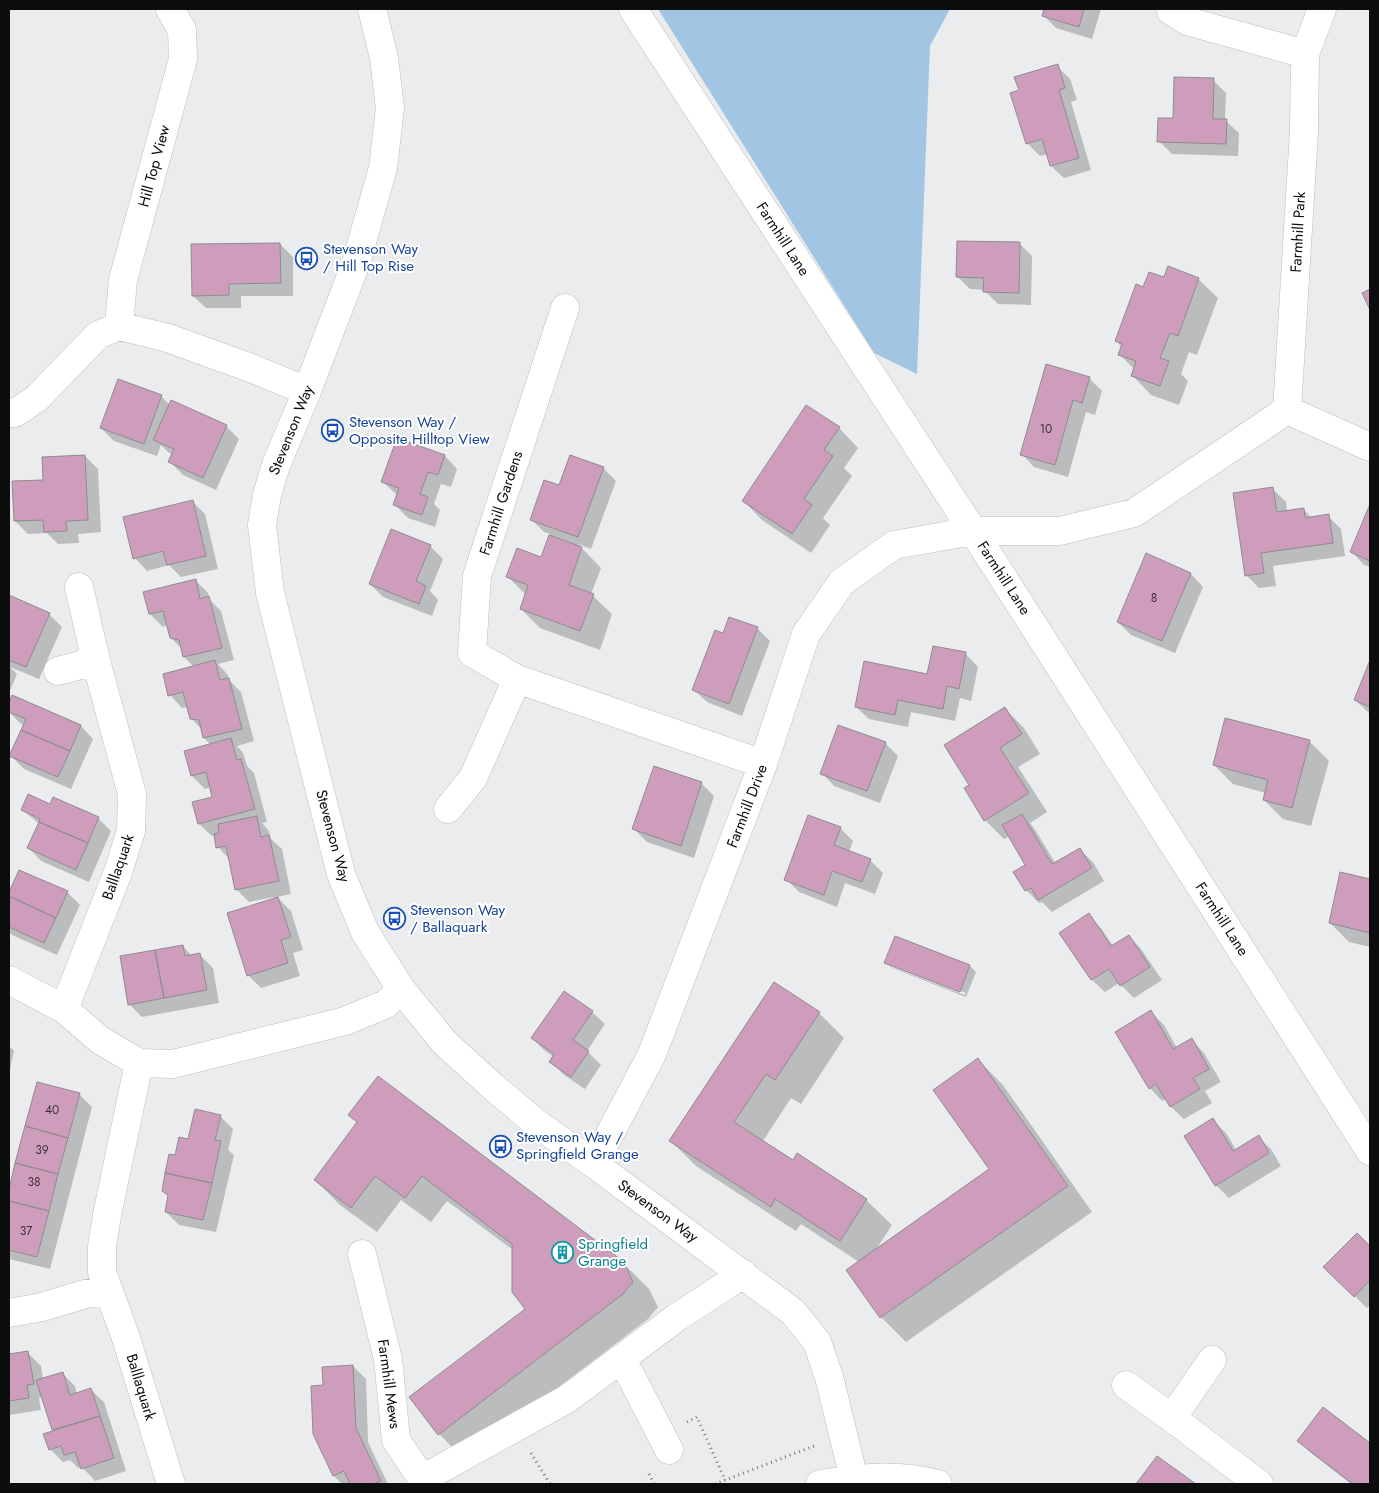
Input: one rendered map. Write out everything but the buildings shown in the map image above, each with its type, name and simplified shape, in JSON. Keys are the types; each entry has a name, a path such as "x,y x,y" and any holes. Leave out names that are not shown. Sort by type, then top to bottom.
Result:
{"street":[{"name":"Hill Top View","path":"119,326 123,280 183,59 182,30 170,9"},
{"name":"Stevenson Way","path":"372,9 384,58 390,108 383,168 356,263 307,391 276,465 267,495 262,525 270,593 341,874 365,932 401,989 444,1042 491,1085 536,1122 793,1312 817,1342 829,1377 854,1479"},
{"name":"Farmhill Lane","path":"633,9 973,531 1370,1151"},
{"name":"Farmhill Park","path":"1287,410 1304,131 1305,54 1322,9"},
{"path":"1171,11 1187,21 1305,54"},
{"name":"Farmhill Gardens","path":"565,308 477,576 472,653 517,679 763,764"},
{"path":"9,413 15,413 37,398 98,335 119,326 168,338 307,391"},
{"path":"973,531 1060,531 1134,514 1287,410 1370,447"},
{"name":"Farmhill Drive","path":"594,1164 652,1054 763,764 806,634 842,582 894,545 973,531"},
{"name":"Balllaquark","path":"64,1009 118,872 131,830 132,794 96,661 79,587"},
{"path":"58,670 96,661"},
{"path":"448,809 473,778 517,679"},
{"path":"9,980 64,1009 100,1040 139,1063 173,1064 346,1021 386,1004 401,989"},
{"name":"Balllaquark","path":"139,1063 114,1178 102,1246 102,1272 126,1338 171,1484"},
{"name":"Farmhill Mews","path":"362,1254 388,1359 396,1440 423,1482 567,1399 676,1318 743,1274"},
{"path":"9,1313 42,1307 85,1294 109,1291"},
{"path":"621,1359 669,1450"},
{"path":"1172,1418 1212,1360"},
{"path":"1126,1385 1258,1484"},
{"path":"820,1484 884,1476 938,1484"}],"path":[{"path":"516,1428 550,1484"},
{"path":"715,1484 844,1434"}],"shaded area":[{"path":"658,9 950,9 930,46 917,374 874,353"}],"place":[{"name":"Stevenson Way / Hill Top Rise","path":"307,258"},
{"name":"Stevenson Way / Opposite Hilltop View","path":"333,431"},
{"name":"Stevenson Way / Ballaquark","path":"394,919"},
{"name":"Stevenson Way / Springfield Grange","path":"500,1146"},
{"name":"Springfield Grange","path":"562,1253"}]}
